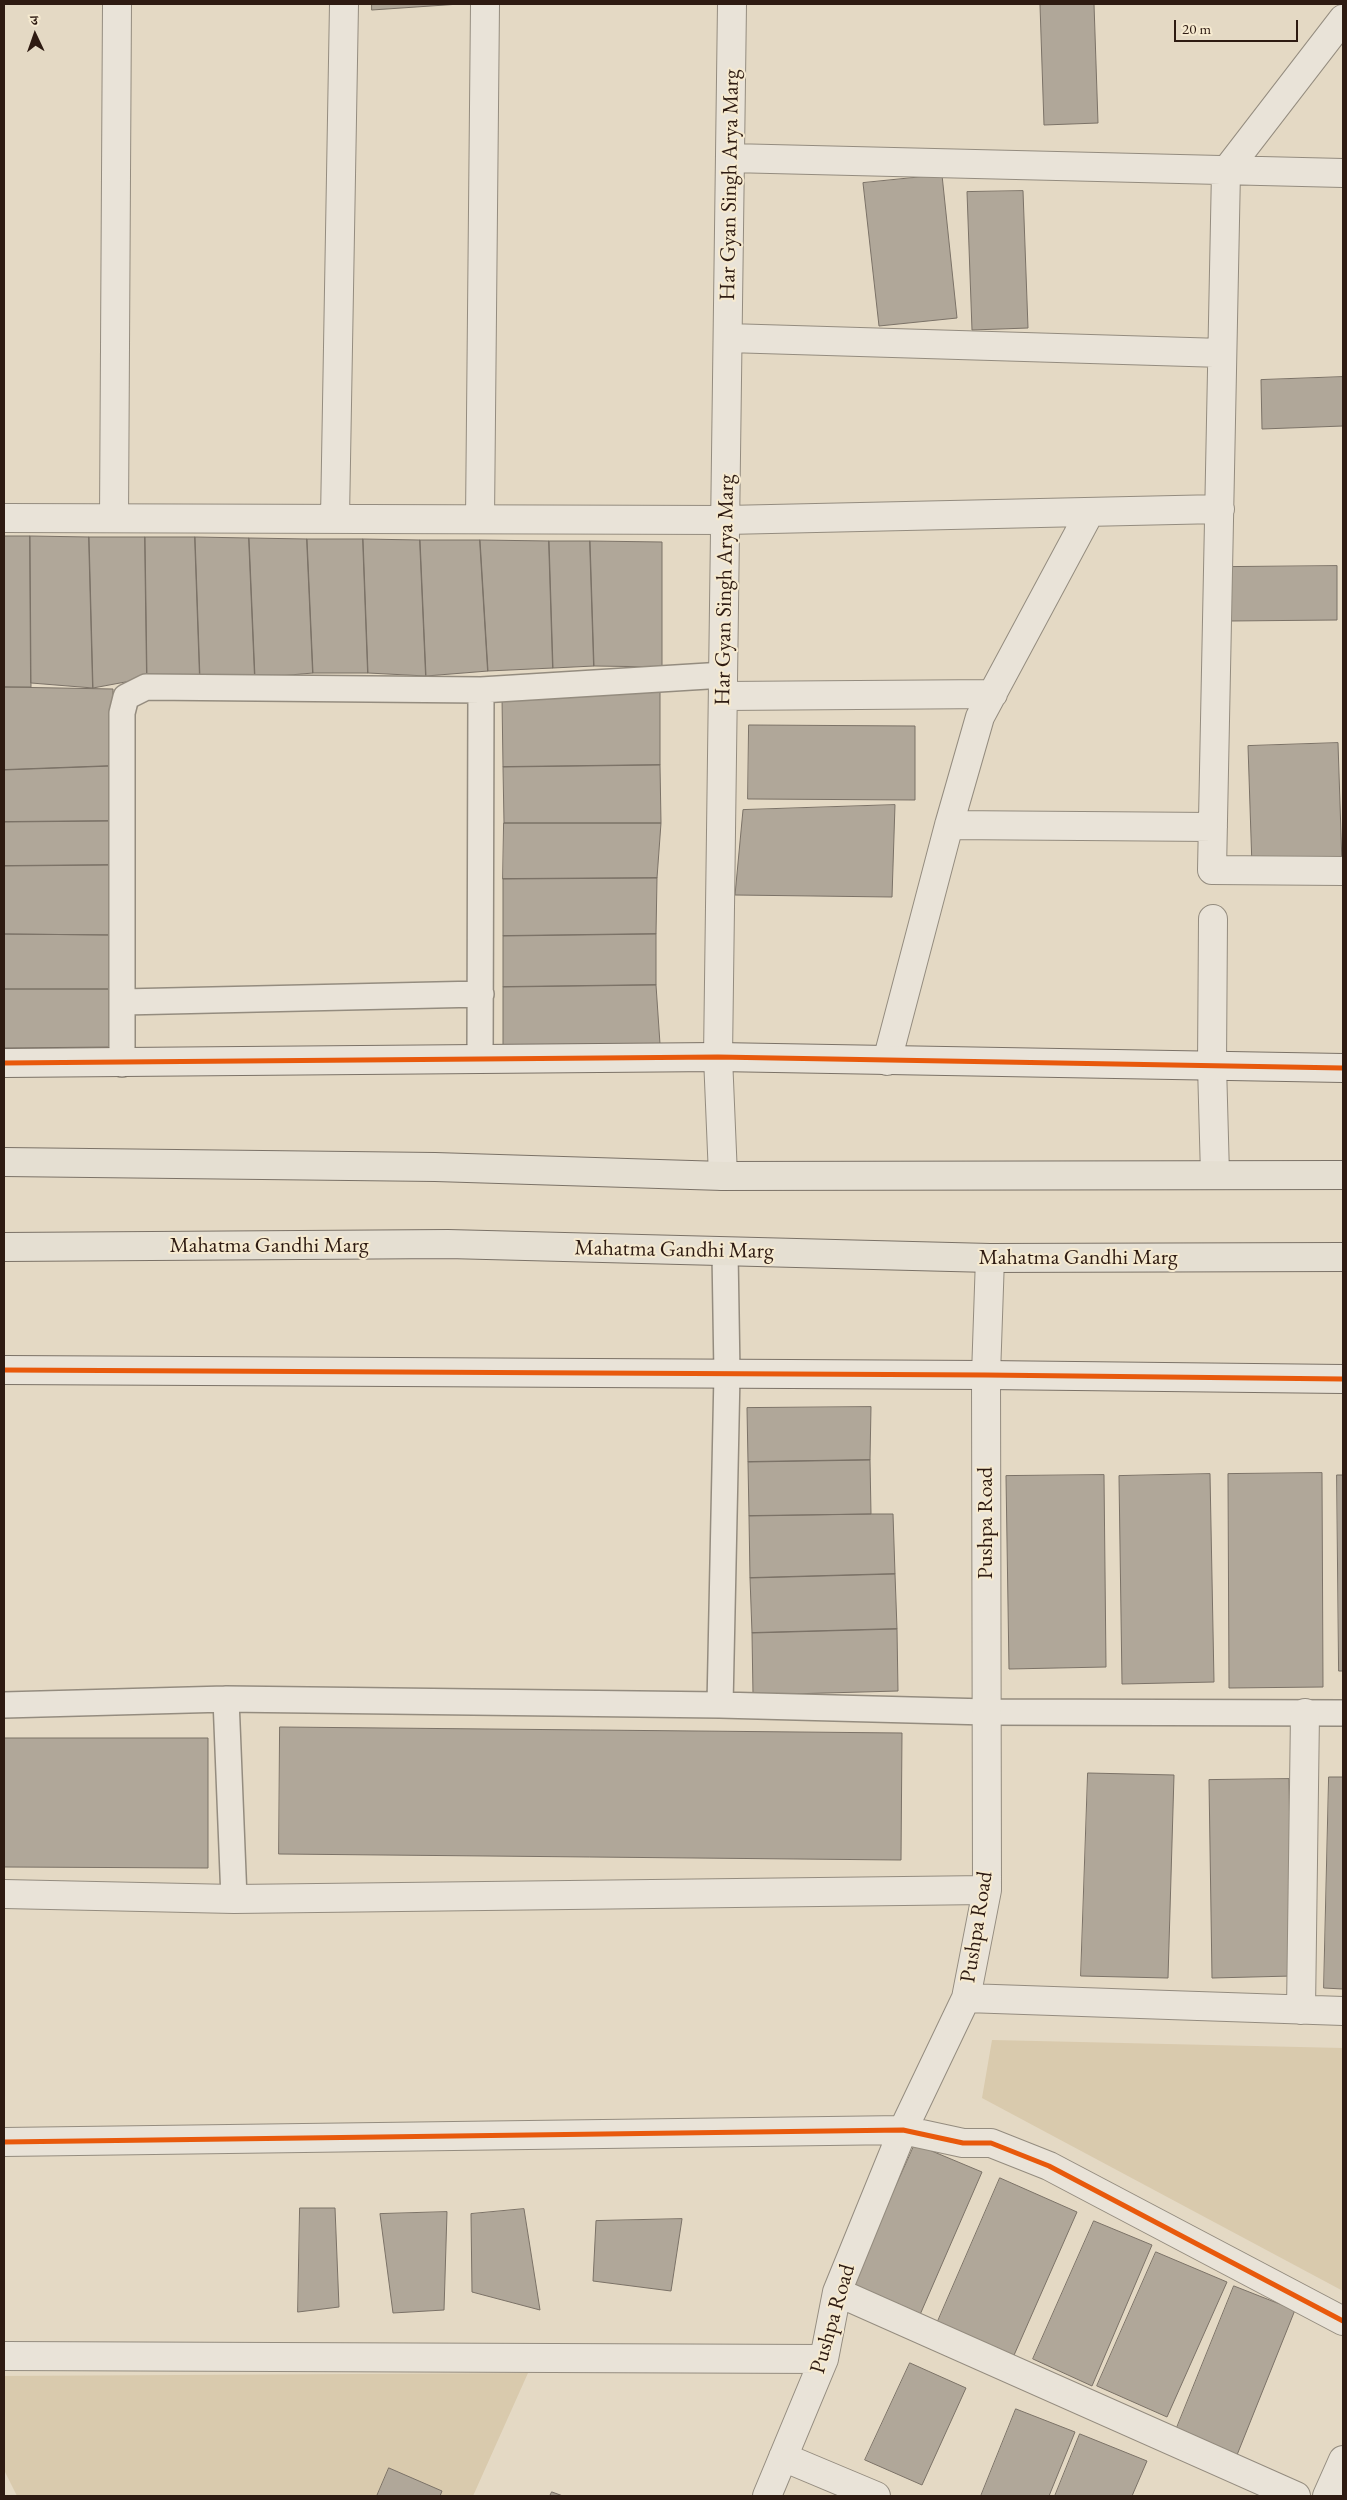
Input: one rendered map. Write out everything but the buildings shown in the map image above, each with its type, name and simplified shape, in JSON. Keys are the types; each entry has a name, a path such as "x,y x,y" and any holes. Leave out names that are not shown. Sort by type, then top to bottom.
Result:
{"main road":[{"path":"4,1162 435,1167 722,1176 1343,1174"},
{"name":"Mahatma Gandhi Marg","path":"4,1246 448,1244 990,1258 1343,1257"}],"street":[{"path":"114,518 117,4"},
{"path":"335,518 344,4"},
{"path":"480,519 485,4"},
{"name":"Har Gyan Singh Arya Marg","path":"722,1176 718,1057 732,4"},
{"path":"1343,19 1226,171 1212,870 1343,871"},
{"path":"730,158 1343,173"},
{"path":"728,338 1222,353"},
{"path":"4,518 726,520 1220,509"},
{"path":"887,1061 949,825 980,717 1090,512"},
{"path":"724,686 993,694"},
{"path":"949,825 1213,827"},
{"path":"1213,919 1212,1065 1215,1175"},
{"path":"4,1063 122,1064 718,1057 1343,1068"},
{"name":"Pushpa Road","path":"767,2496 824,2359 837,2292 903,2130 966,1998 987,1890 986,1375 990,1258"},
{"path":"4,1370 986,1375 1343,1379"},
{"path":"1301,2010 1305,1713"},
{"path":"4,1894 234,1899 987,1890"},
{"path":"966,1998 1343,2012"},
{"path":"4,2142 903,2130 963,2143 991,2143 1049,2166 1343,2321"},
{"path":"837,2292 1296,2496"},
{"path":"4,2356 824,2359"},
{"path":"783,2457 876,2496"},
{"path":"1327,2496 1343,2460"}],"lane":[{"path":"122,1064 122,714 126,697 146,687 481,690 724,686"},
{"path":"480,1060 481,690"},
{"path":"123,1002 481,994"},
{"path":"720,1705 727,1374 725,1252"},
{"path":"226,1699 234,1899"},
{"path":"4,1705 226,1699 720,1705 987,1712 1343,1713"}],"shaded area":[{"path":"992,2040 1343,2048 1343,2291 982,2098"},
{"path":"528,2373 473,2496 17,2496 4,2470 4,2376"}],"cycle path":[{"path":"4,1063 718,1057 1343,1068"},
{"path":"4,1370 986,1375 1343,1379"},
{"path":"4,2142 903,2130 963,2143 991,2143 1049,2166 1343,2321"}]}
